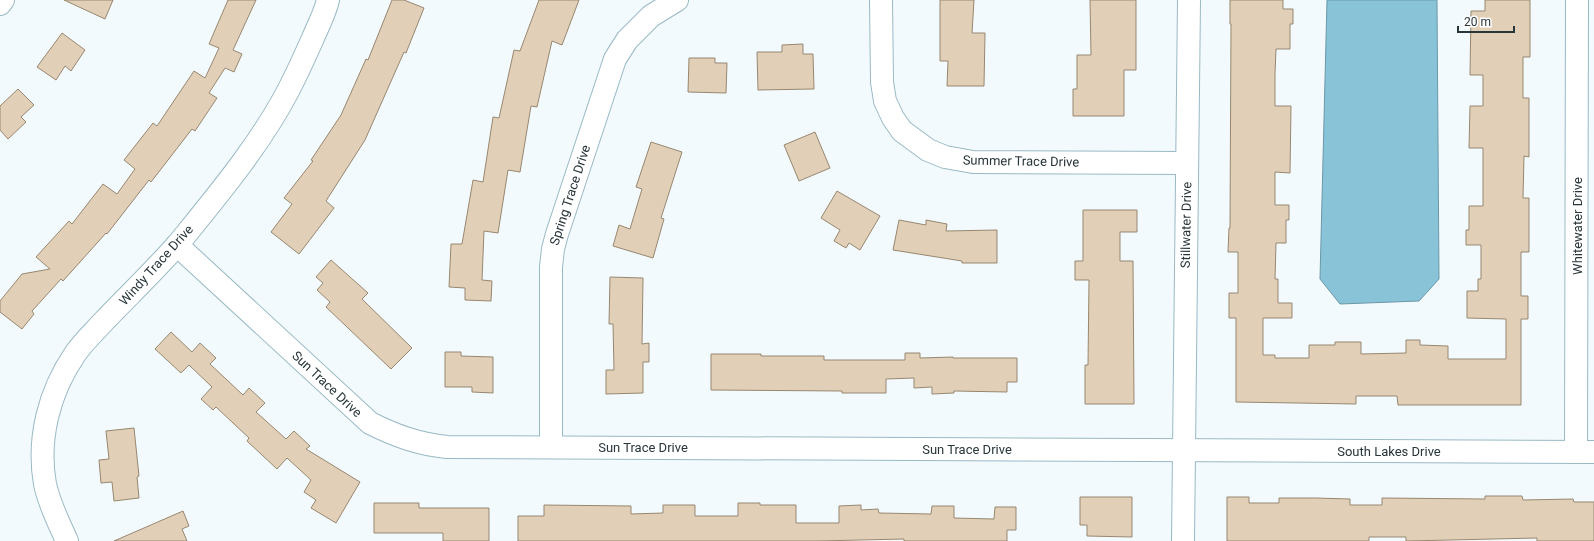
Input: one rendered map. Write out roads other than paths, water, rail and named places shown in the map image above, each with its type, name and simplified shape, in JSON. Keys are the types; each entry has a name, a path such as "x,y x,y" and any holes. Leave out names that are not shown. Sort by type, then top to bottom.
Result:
{"street":[{"path":"0,4 3,0"},
{"name":"Windy Trace Drive","path":"67,541 52,509 45,486 42,460 45,429 50,404 61,376 76,353 177,245 236,170 265,130 288,92 304,60 328,0"},
{"name":"Spring Trace Drive","path":"551,447 551,267 553,249 557,234 615,59 628,40 646,20 677,0"},
{"name":"Summer Trace Drive","path":"882,0 882,82 885,101 893,118 902,131 928,150 945,157 973,162 1187,162"},
{"name":"Stillwater Drive","path":"1183,541 1189,0"},
{"name":"Whitewater Drive","path":"1578,0 1585,452"},
{"name":"Sun Trace Drive","path":"177,245 370,423 395,435 426,445 447,447 1184,450"},
{"name":"South Lakes Drive","path":"1184,450 1585,452"}],"water":[{"path":"1327,0 1437,0 1439,279 1419,301 1340,304 1320,279"}]}
